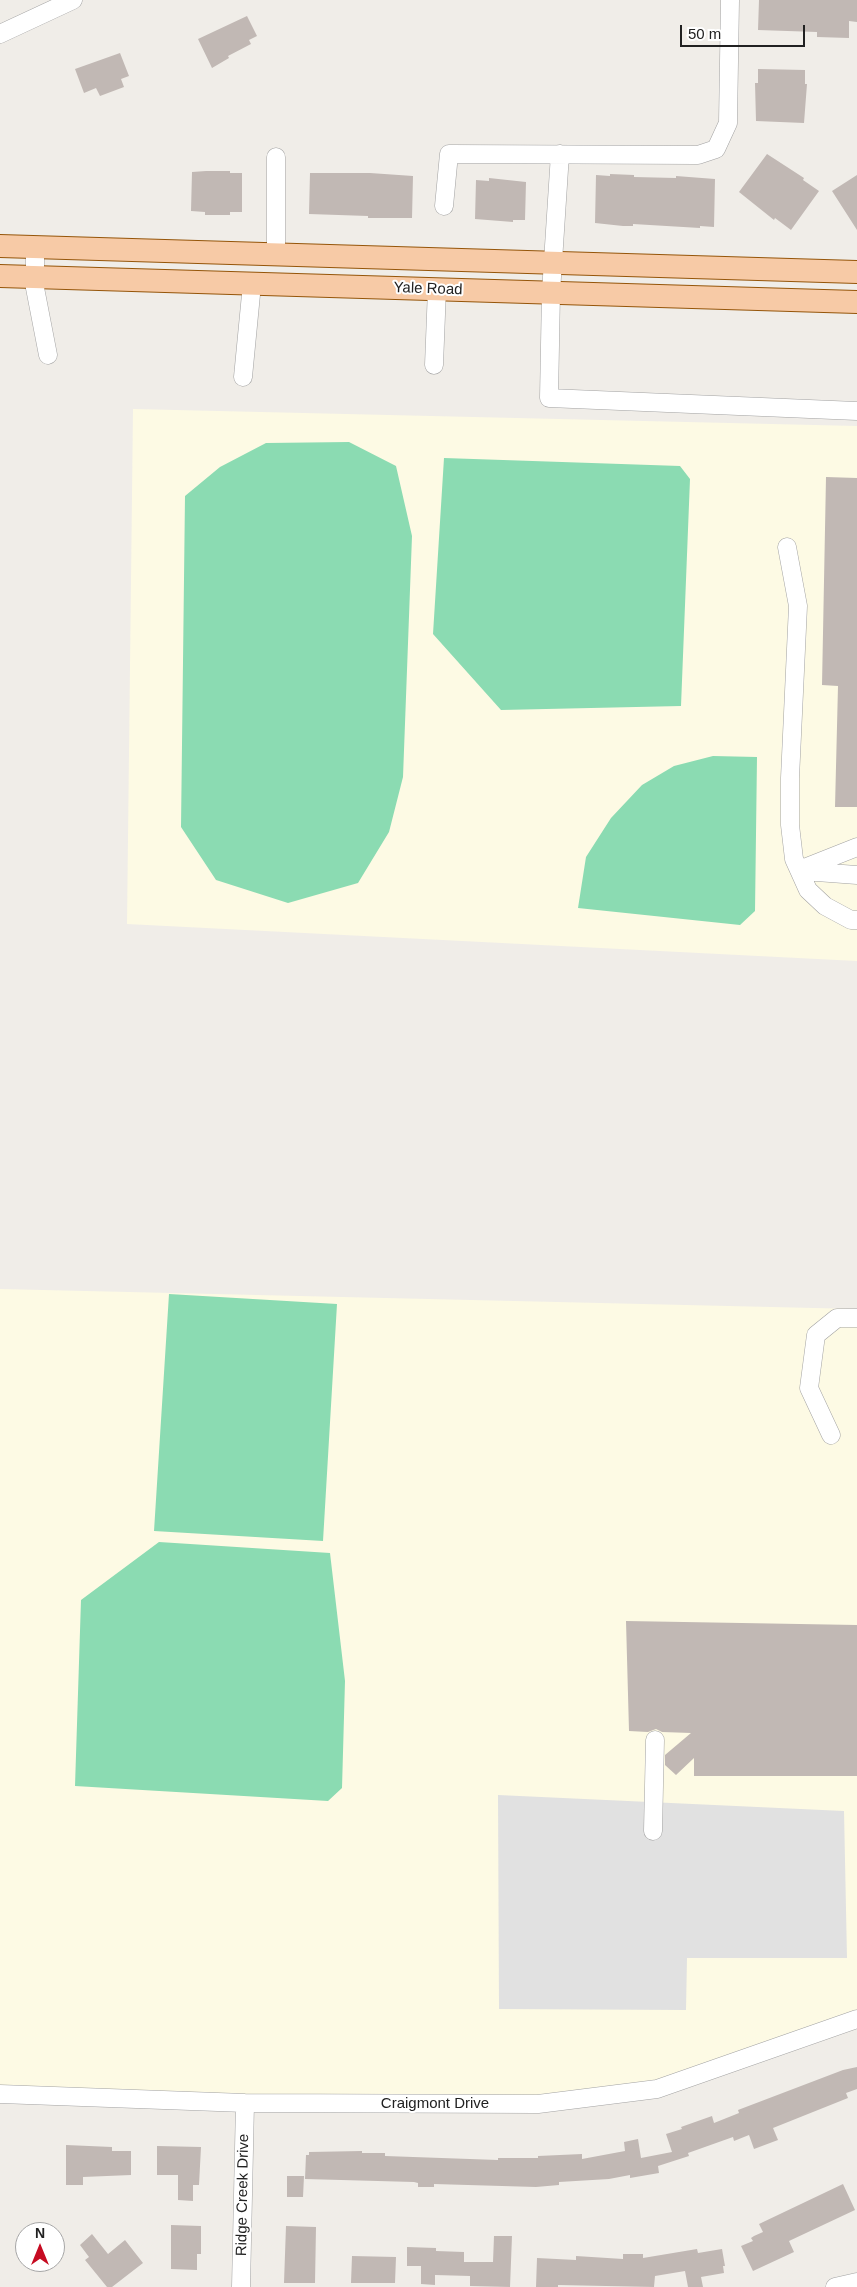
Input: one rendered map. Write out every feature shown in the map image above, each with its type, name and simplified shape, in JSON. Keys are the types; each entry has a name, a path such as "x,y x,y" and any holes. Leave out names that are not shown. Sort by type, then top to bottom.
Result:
{"main road":[{"name":"Yale Road","path":"0,246 857,272"},
{"name":"Yale Road","path":"0,276 857,302"}],"street":[{"path":"0,34 73,0"},
{"path":"444,206 449,154 698,155 716,149 728,123 730,0"},
{"path":"560,154 551,292 549,398 857,411"},
{"path":"276,157 276,254"},
{"path":"35,247 34,277 48,355"},
{"path":"243,377 252,284"},
{"path":"434,365 437,289"},
{"path":"788,547 798,606 790,825 794,859 808,890 825,906 852,920 857,920"},
{"path":"799,870 857,847"},
{"path":"799,870 857,875"},
{"path":"832,1435 809,1388 816,1335 837,1318 857,1318"},
{"path":"653,1831 655,1740"},
{"name":"Craigmont Drive","path":"0,2094 245,2103 538,2104 656,2089 857,2019"},
{"name":"Ridge Creek Drive","path":"241,2287 245,2103"},
{"path":"836,2287 857,2282"}],"shaded area":[{"path":"133,409 857,426 857,961 127,924"},
{"path":"0,1289 857,1309 857,2019 657,2089 538,2104 0,2094"},
{"path":"498,1795 844,1811 847,1958 687,1958 686,2010 499,2009"}],"green space":[{"path":"349,442 396,466 412,536 403,777 389,832 358,883 288,903 216,880 181,827 185,496 220,467 266,443"},
{"path":"444,458 680,466 690,479 681,706 501,710 433,634"},
{"path":"713,756 757,757 755,911 740,925 578,908 586,857 611,818 642,785 674,766"},
{"path":"169,1294 337,1304 323,1541 154,1531"},
{"path":"159,1542 330,1553 345,1681 342,1788 328,1801 75,1786 81,1600"}],"building":[{"path":"759,0 857,0 857,22 849,21 849,38 817,37 817,32 758,30"},
{"path":"247,16 257,36 249,40 251,44 228,56 229,58 212,68 198,39"},
{"path":"120,53 129,76 121,79 124,87 100,96 96,88 84,93 75,69"},
{"path":"758,69 805,70 805,84 807,84 804,123 756,121 755,83 758,83"},
{"path":"767,154 804,178 803,180 819,191 791,230 775,218 774,220 739,192"},
{"path":"192,172 242,173 242,212 230,212 230,215 205,215 205,212 191,211"},
{"path":"310,173 370,173 413,176 412,218 368,218 368,216 309,214"},
{"path":"610,174 634,175 634,177 676,178 676,176 715,179 714,227 700,226 700,228 633,224 633,226 623,226 595,223 596,175 610,176"},
{"path":"857,175 857,230 832,191"},
{"path":"489,178 526,182 525,220 513,220 513,222 475,219 476,180 489,181"},
{"path":"826,477 857,478 857,807 835,807 838,686 822,685"},
{"path":"626,1621 857,1625 857,1776 694,1776 694,1758 676,1775 665,1765 665,1755 691,1733 662,1732 656,1729 648,1732 629,1731"},
{"path":"857,2067 857,2089 846,2093 848,2098 773,2128 778,2140 754,2149 749,2135 734,2141 733,2137 688,2153 689,2156 658,2166 659,2173 630,2178 630,2175 609,2179 559,2182 559,2185 536,2187 434,2184 434,2187 418,2187 418,2183 414,2182 305,2179 306,2155 309,2155 309,2152 362,2151 362,2153 385,2153 385,2156 498,2160 498,2158 538,2158 538,2156 582,2154 582,2159 625,2151 624,2142 638,2139 641,2158 672,2152 666,2134 682,2129 681,2127 712,2116 714,2123 739,2113 738,2110 843,2070"},
{"path":"66,2145 112,2147 112,2151 131,2151 131,2175 83,2177 83,2185 66,2185"},
{"path":"157,2146 201,2147 199,2185 193,2185 193,2201 178,2200 178,2175 157,2175"},
{"path":"287,2176 304,2176 303,2197 287,2197"},
{"path":"843,2184 855,2210 789,2241 794,2252 753,2271 741,2246 753,2241 751,2238 763,2232 759,2224"},
{"path":"171,2225 201,2226 201,2254 197,2254 197,2270 171,2269"},
{"path":"286,2226 316,2227 315,2283 284,2283"},
{"path":"92,2234 108,2254 125,2240 143,2263 112,2287 107,2287 85,2260 89,2257 80,2245"},
{"path":"494,2236 512,2236 510,2287 470,2286 470,2276 435,2275 435,2285 421,2284 421,2266 407,2266 407,2247 436,2248 436,2251 464,2252 464,2262 493,2262"},
{"path":"697,2249 698,2253 722,2249 725,2266 723,2266 724,2273 701,2277 703,2287 688,2287 685,2271 655,2276 654,2287 558,2285 558,2287 536,2287 537,2258 576,2260 576,2256 623,2259 623,2254 643,2254 643,2258"},
{"path":"352,2256 396,2257 395,2283 351,2283"}]}
